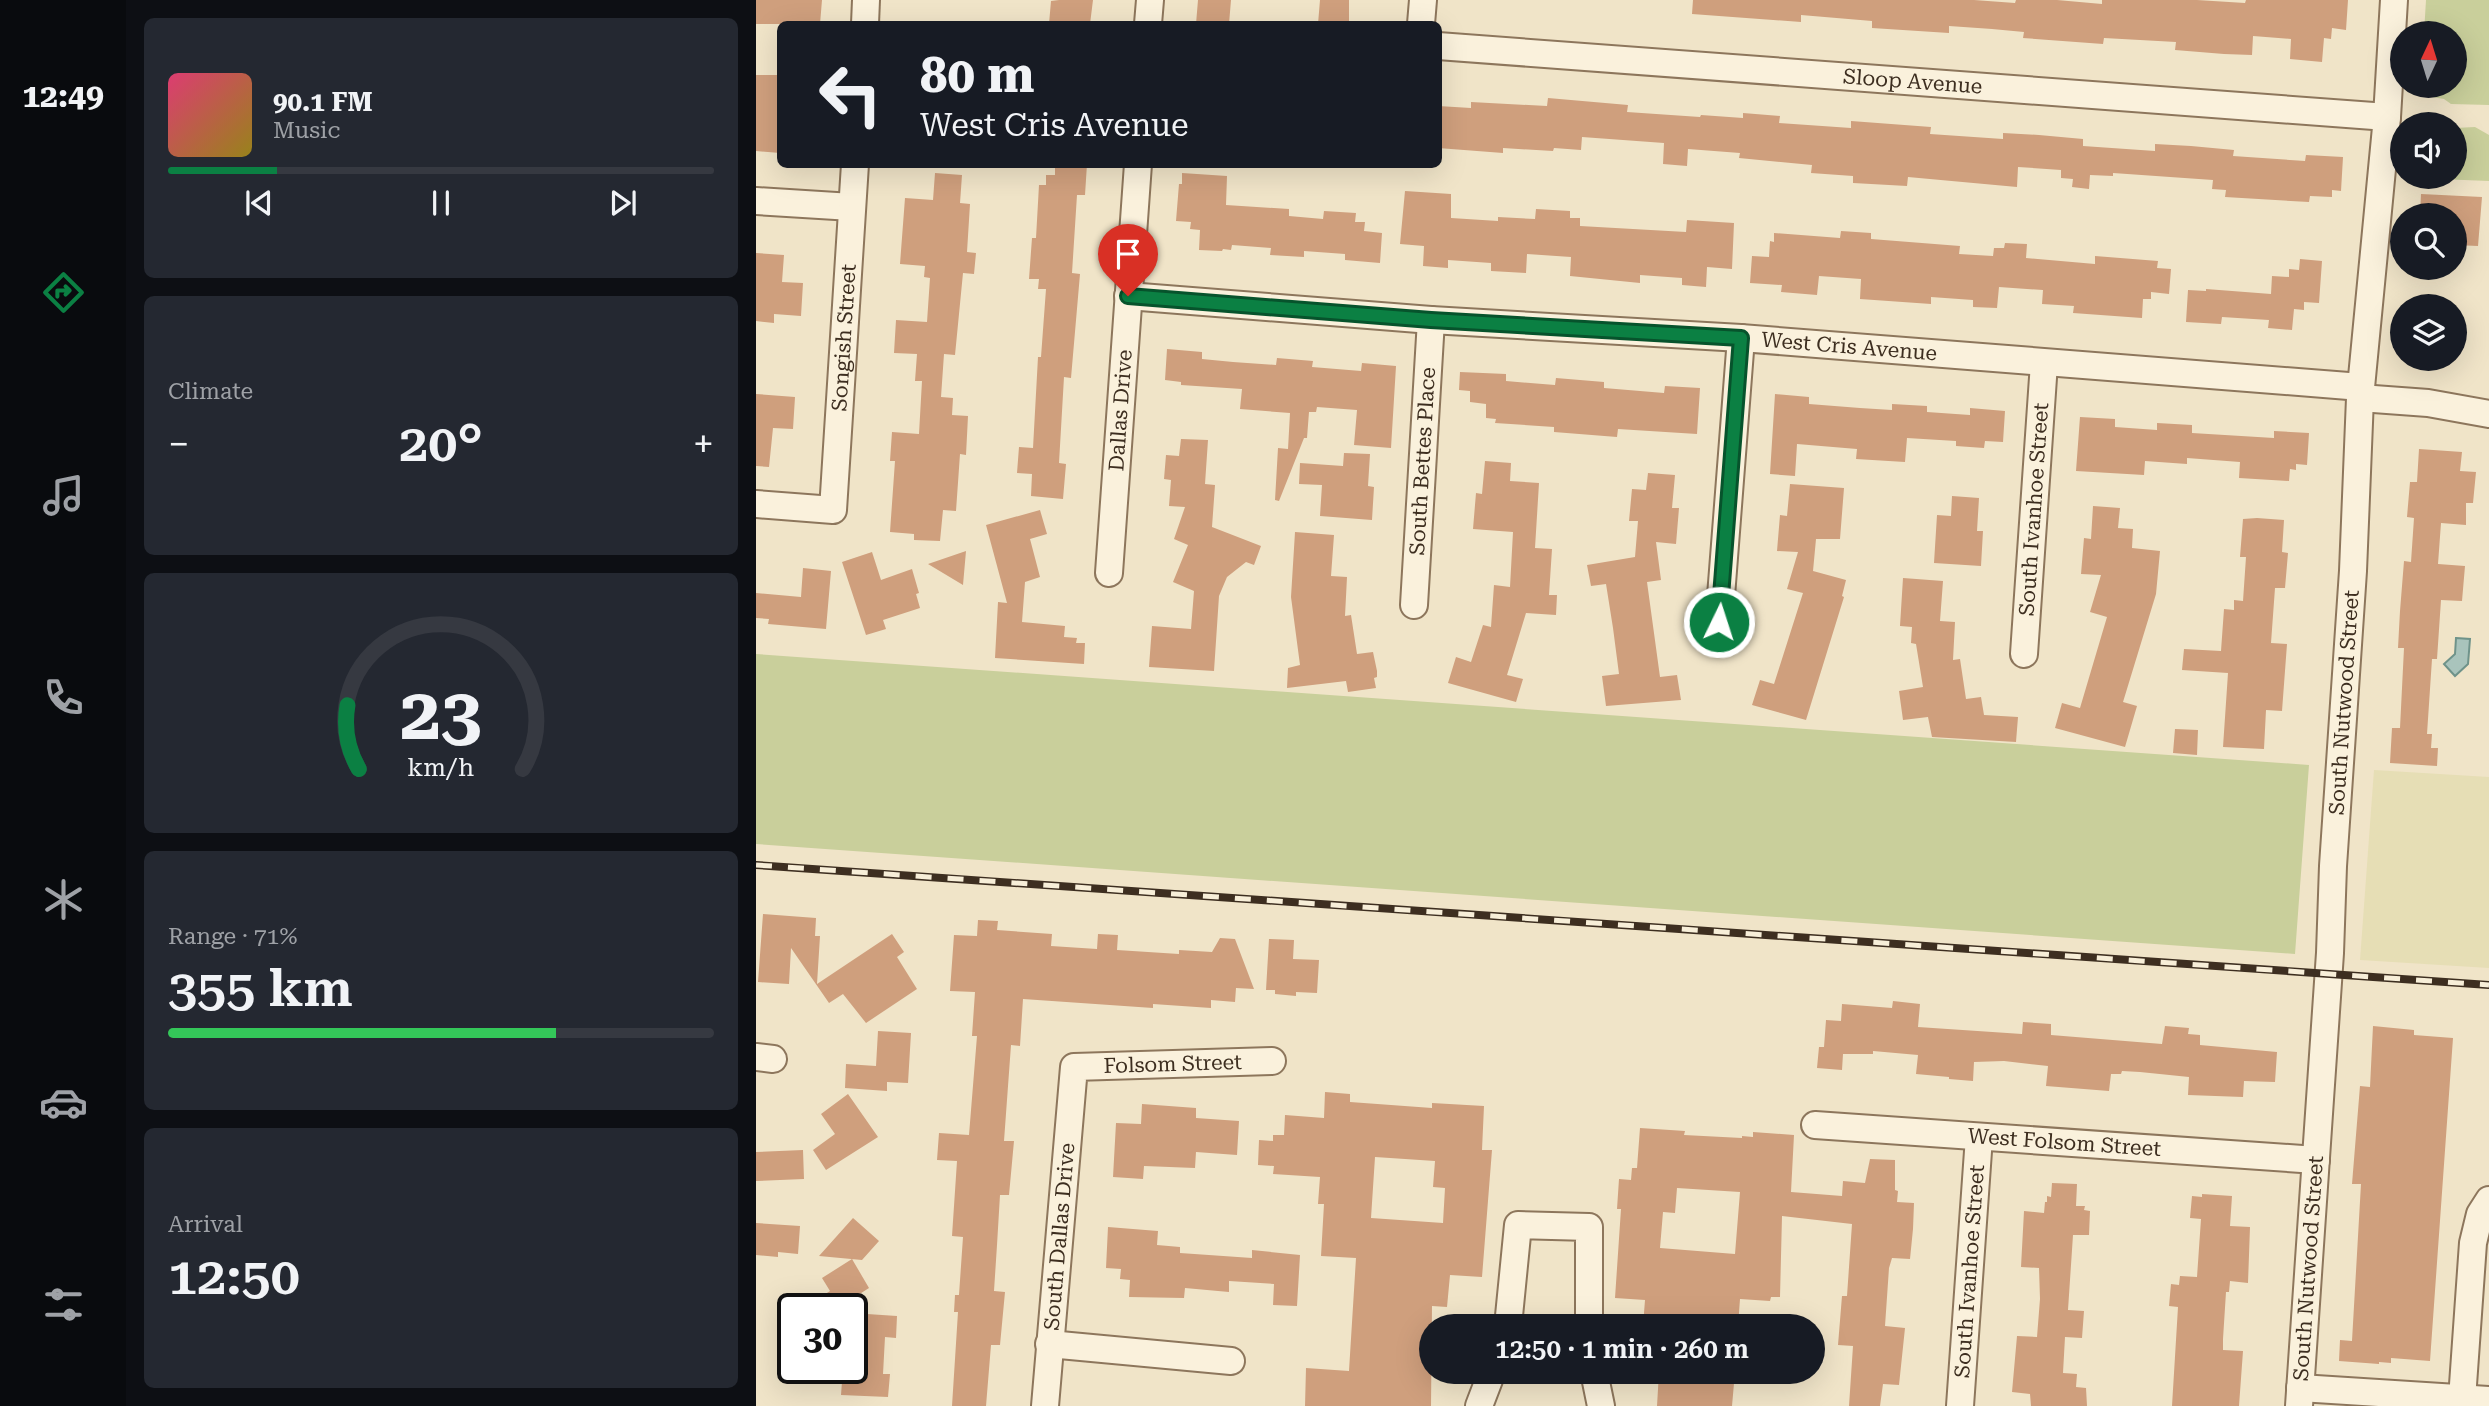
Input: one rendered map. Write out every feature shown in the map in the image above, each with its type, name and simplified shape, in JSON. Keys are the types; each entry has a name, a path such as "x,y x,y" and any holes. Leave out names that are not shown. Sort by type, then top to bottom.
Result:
{"street":[{"path":"865,21 866,0"},
{"path":"1148,21 1150,0"},
{"path":"1422,21 1423,0"},
{"name":"South Nutwood Street","path":"2299,1397 2330,953 2361,392 2387,117 2394,0"},
{"name":"Sloop Avenue","path":"1442,46 2387,117"},
{"name":"Songish Street","path":"756,504 833,510 855,168"},
{"name":"Dallas Drive","path":"1109,573 1138,168"},
{"path":"756,201 852,207"},
{"name":"West Cris Avenue","path":"1128,296 1431,320 1741,338 2044,363 2361,392 2489,414"},
{"name":"South Bettes Place","path":"1414,605 1431,320"},
{"path":"1719,622 1741,338"},
{"name":"South Ivanhoe Street","path":"2024,654 2044,363"},
{"name":"Folsom Street","path":"1074,1067 1272,1061"},
{"name":"South Dallas Drive","path":"1045,1406 1074,1067"},
{"name":"West Folsom Street","path":"1815,1125 2316,1160"},
{"name":"South Ivanhoe Street","path":"1960,1406 1979,1137"},
{"path":"2462,1399 2473,1243 2480,1214 2489,1200"},
{"path":"1509,1314 1518,1225 1589,1227 1589,1314"},
{"path":"1049,1344 1231,1361"},
{"path":"1479,1406 1487,1384"},
{"path":"1596,1384 1601,1406"},
{"path":"2299,1397 2489,1401"}],"shaded area":[{"path":"2374,770 2489,777 2489,968 2360,960"}],"green space":[{"path":"2426,0 2489,0 2489,105 2451,104 2438,98 2468,98 2468,21 2425,21"},
{"path":"2467,127 2475,127 2489,135 2489,181 2467,180"},
{"path":"756,654 2309,765 2295,954 756,844"}],"water":[{"path":"2456,638 2470,639 2468,664 2455,676 2444,664 2455,654"}],"building":[{"path":"756,0 822,0 820,21 756,24"},
{"path":"1093,0 1090,21 1049,21 1051,1"},
{"path":"1198,0 1231,0 1229,21 1196,21"},
{"path":"1320,0 1349,0 1349,21 1318,21"},
{"path":"1693,0 1974,0 2015,3 2016,0 2057,0 2102,4 2102,0 2245,3 2246,0 2348,0 2346,30 2332,28 2331,39 2324,38 2322,62 2290,59 2291,39 2253,36 2252,55 2224,54 2175,50 2176,42 2104,38 2103,44 2023,38 2024,32 1949,26 1949,33 1872,28 1872,21 1801,15 1801,22 1692,14"},
{"path":"756,75 777,75 777,153 756,151"},
{"path":"1548,98 1628,105 1627,112 1743,118 1743,113 1780,116 1779,123 1851,128 1851,121 1931,127 1930,134 2003,139 2003,133 2039,135 2083,139 2083,146 2155,151 2155,144 2191,146 2234,150 2233,156 2305,161 2306,155 2343,157 2341,191 2332,190 2332,197 2310,196 2309,202 2225,197 2226,190 2212,189 2213,180 2113,173 2113,176 2090,175 2089,189 2072,187 2073,179 2061,178 2061,170 2018,167 2017,187 1908,177 1907,186 1853,183 1853,176 1811,173 1812,165 1739,158 1740,153 1688,149 1687,166 1663,164 1664,143 1582,137 1581,150 1503,148 1503,153 1442,148 1442,106 1471,108 1471,102 1547,106"},
{"path":"1055,168 1087,168 1085,195 1077,195 1072,273 1080,274 1071,378 1064,377 1059,463 1066,464 1063,499 1031,496 1032,474 1017,473 1019,447 1033,448 1038,357 1041,357 1046,289 1038,289 1039,279 1029,279 1032,238 1036,238 1039,185 1046,185 1046,175 1055,175"},
{"path":"935,173 962,175 960,203 970,204 967,252 976,253 974,274 963,273 955,355 944,354 941,397 953,398 952,415 968,416 966,455 960,454 956,511 943,510 940,541 914,540 914,534 890,532 895,461 890,461 892,432 919,434 922,381 915,381 917,354 894,353 896,320 927,322 930,278 924,277 925,266 900,264 905,198 933,200"},
{"path":"1182,173 1227,176 1226,205 1289,209 1289,216 1323,219 1324,211 1356,213 1355,222 1365,222 1364,231 1382,233 1380,263 1345,260 1345,254 1304,251 1304,257 1270,255 1271,248 1232,245 1231,250 1199,250 1200,230 1190,229 1191,222 1176,221"},
{"path":"1405,191 1451,194 1451,218 1498,221 1498,217 1535,219 1536,209 1570,211 1570,218 1580,218 1580,226 1686,232 1687,220 1734,223 1732,269 1707,267 1706,287 1682,285 1682,278 1640,275 1640,283 1570,276 1571,257 1527,254 1526,273 1491,271 1491,263 1448,260 1448,268 1423,266 1424,246 1400,244"},
{"path":"2421,194 2482,197 2478,246 2467,246 2467,203 2421,203"},
{"path":"1841,231 1871,233 1871,239 1960,246 1959,254 1993,256 1994,248 2004,248 2005,243 2027,244 2026,258 2095,264 2095,256 2158,261 2157,268 2171,269 2169,294 2151,292 2151,299 2143,299 2142,318 2073,313 2074,306 2042,304 2043,290 1999,287 1997,308 1973,307 1973,300 1931,297 1931,304 1860,299 1861,279 1819,276 1817,295 1781,292 1782,285 1750,283 1752,256 1769,257 1770,241 1774,242 1774,233 1840,238"},
{"path":"756,253 784,255 782,282 803,283 801,316 774,314 774,323 756,321"},
{"path":"2300,259 2322,261 2319,303 2304,302 2304,310 2294,309 2292,330 2268,328 2269,320 2222,317 2221,324 2186,322 2188,290 2271,294 2272,276 2289,277 2289,269 2299,270"},
{"path":"1167,349 1202,352 1202,359 1233,362 1276,365 1277,358 1313,361 1312,367 1361,371 1362,363 1396,366 1391,448 1354,445 1357,410 1317,407 1316,412 1309,412 1307,438 1304,438 1279,501 1275,500 1278,448 1288,449 1290,413 1240,409 1242,389 1181,385 1181,382 1165,380"},
{"path":"1460,372 1506,374 1506,381 1555,385 1556,378 1604,382 1604,388 1664,393 1665,386 1700,388 1697,434 1618,429 1617,437 1554,432 1554,427 1495,423 1496,419 1486,418 1486,404 1470,402 1470,391 1459,390"},
{"path":"756,394 795,397 793,429 773,428 769,467 756,466"},
{"path":"1775,394 1809,397 1809,404 1860,408 1892,410 1892,404 1927,406 1927,412 1970,415 1970,408 2005,411 2003,442 1985,441 1984,448 1956,446 1956,441 1907,438 1905,462 1856,459 1857,449 1797,444 1795,476 1770,474"},
{"path":"2080,417 2115,419 2115,427 2157,430 2157,423 2192,425 2192,433 2274,438 2274,431 2309,433 2307,465 2296,464 2296,470 2290,469 2289,481 2239,478 2240,462 2187,458 2187,464 2145,461 2144,475 2076,471"},
{"path":"1181,439 1208,440 1205,484 1215,485 1212,527 1261,546 1254,565 1246,562 1227,577 1219,596 1214,671 1149,667 1152,626 1191,629 1194,591 1173,582 1188,545 1174,539 1185,507 1169,506 1171,480 1164,479 1166,455 1179,456"},
{"path":"2419,449 2462,452 2460,471 2476,472 2473,503 2466,503 2466,525 2441,523 2438,564 2465,566 2462,601 2441,600 2437,659 2432,659 2427,734 2432,734 2431,748 2438,748 2437,766 2390,763 2392,728 2400,728 2404,648 2398,648 2400,611 2404,561 2411,562 2414,518 2407,517 2410,482 2417,482"},
{"path":"1344,453 1370,454 1368,486 1374,487 1372,520 1320,516 1322,485 1299,484 1300,463 1343,466"},
{"path":"1485,461 1511,463 1510,481 1539,483 1535,548 1552,549 1549,595 1557,595 1556,615 1526,613 1507,675 1523,679 1516,702 1448,683 1456,657 1471,662 1483,625 1491,627 1494,585 1510,587 1513,532 1473,529 1476,493 1482,494"},
{"path":"1648,473 1675,475 1672,508 1679,508 1676,544 1656,542 1661,580 1647,582 1660,677 1677,675 1681,700 1606,706 1602,676 1619,674 1613,628 1606,584 1591,586 1587,565 1635,557 1638,521 1629,521 1632,489 1646,490"},
{"path":"1790,484 1844,488 1840,539 1816,539 1813,571 1846,580 1842,596 1844,597 1806,720 1752,705 1760,680 1774,684 1803,593 1787,589 1798,552 1777,551 1780,515 1787,516"},
{"path":"1952,496 1979,498 1977,531 1983,531 1981,566 1934,563 1937,515 1951,516"},
{"path":"2093,506 2120,508 2118,528 2133,529 2132,548 2160,551 2156,594 2123,702 2137,706 2125,747 2055,728 2062,703 2080,708 2107,617 2090,612 2101,575 2081,574 2084,538 2091,539"},
{"path":"1040,510 1047,534 1030,539 1040,577 1025,582 1022,622 1065,626 1064,637 1077,638 1076,643 1085,643 1084,664 995,658 998,602 1007,603 986,525"},
{"path":"2243,519 2284,520 2282,552 2288,553 2285,588 2275,588 2271,643 2287,644 2282,711 2266,710 2264,749 2223,747 2228,673 2182,670 2184,649 2221,651 2224,609 2234,610 2234,600 2243,601 2246,557 2240,557"},
{"path":"1295,532 1334,535 1331,576 1347,577 1345,616 1351,615 1357,654 1373,652 1377,671 1377,677 1374,678 1376,688 1348,692 1346,681 1287,688 1288,668 1300,665 1291,597"},
{"path":"966,551 963,585 928,564"},
{"path":"872,552 881,580 912,569 920,608 883,620 886,629 866,635 842,562"},
{"path":"803,568 831,571 826,629 768,624 769,619 756,618 756,593 801,597"},
{"path":"1903,578 1943,581 1940,621 1955,622 1953,660 1960,659 1966,699 1981,697 1984,715 2018,717 2016,742 1932,737 1928,717 1903,720 1899,691 1923,687 1916,644 1911,643 1912,627 1900,626"},
{"path":"2175,729 2198,730 2197,755 2173,753"},
{"path":"763,914 816,918 815,936 820,936 817,984 892,934 904,952 897,957 917,989 866,1023 843,994 829,1003 791,948 789,984 758,982"},
{"path":"978,920 998,921 997,930 1052,934 1051,946 1097,949 1098,934 1118,935 1117,950 1179,954 1179,950 1212,952 1220,938 1235,939 1254,989 1236,988 1235,1002 1211,1000 1211,1008 1153,1004 1153,1008 1023,999 1020,1046 1011,1045 1004,1141 1014,1141 1009,1195 1000,1195 994,1291 1005,1292 1000,1345 991,1345 986,1406 952,1406 958,1312 954,1312 955,1295 959,1295 963,1237 952,1236 957,1161 937,1160 939,1133 969,1135 977,1036 972,1036 975,992 950,991 954,935 977,936"},
{"path":"1269,939 1294,940 1293,959 1319,960 1317,993 1296,992 1296,996 1275,994 1275,990 1266,990"},
{"path":"1893,1001 1920,1004 1918,1027 2022,1034 2023,1022 2051,1024 2051,1035 2162,1044 2165,1026 2189,1028 2188,1034 2200,1035 2200,1045 2277,1052 2275,1082 2244,1081 2243,1097 2188,1095 2189,1077 2122,1071 2121,1074 2111,1074 2109,1091 2046,1086 2048,1066 2004,1061 1974,1062 1973,1081 1916,1074 1918,1055 1873,1051 1873,1054 1843,1054 1842,1070 1817,1068 1819,1047 1824,1047 1826,1020 1841,1021 1842,1004 1892,1008"},
{"path":"2373,1026 2414,1030 2414,1035 2453,1038 2430,1361 2391,1358 2391,1363 2379,1364 2339,1361 2340,1340 2352,1341 2361,1184 2352,1184 2360,1086 2370,1087"},
{"path":"878,1031 911,1033 908,1083 887,1082 887,1091 845,1088 846,1064 876,1066"},
{"path":"1325,1092 1350,1094 1350,1102 1432,1108 1432,1103 1484,1106 1482,1150 1492,1150 1482,1277 1450,1275 1447,1307 1432,1306 1432,1314 1419,1314 1419,1384 1431,1384 1431,1406 1305,1406 1306,1368 1349,1371 1356,1258 1321,1256 1324,1204 1318,1204 1320,1177 1273,1174 1274,1166 1258,1165 1259,1140 1273,1141 1273,1135 1284,1135 1285,1115 1324,1118","holes":["1375,1157 1435,1161 1433,1187 1445,1188 1443,1223 1371,1218"]},
{"path":"848,1094 878,1137 826,1170 813,1150 835,1134 821,1114"},
{"path":"1142,1104 1196,1108 1196,1118 1239,1121 1237,1155 1196,1152 1195,1168 1144,1166 1143,1179 1113,1177 1116,1123 1141,1124"},
{"path":"1640,1128 1685,1131 1684,1135 1742,1138 1753,1137 1753,1132 1794,1135 1791,1192 1842,1196 1843,1181 1865,1183 1870,1159 1895,1160 1897,1202 1914,1203 1910,1259 1892,1258 1889,1268 1885,1326 1905,1328 1899,1385 1883,1384 1880,1406 1849,1406 1853,1346 1838,1345 1842,1296 1847,1296 1852,1224 1782,1216 1780,1297 1771,1297 1770,1301 1740,1299 1739,1314 1644,1314 1645,1300 1615,1298 1621,1209 1617,1209 1619,1179 1631,1180 1632,1168 1637,1168","holes":["1677,1188 1740,1192 1735,1254 1660,1248 1663,1212 1675,1213"]},
{"path":"803,1150 804,1179 756,1181 756,1152"},
{"path":"2052,1183 2077,1184 2076,1206 2085,1206 2084,1210 2090,1211 2089,1235 2073,1235 2068,1310 2084,1311 2082,1338 2065,1337 2063,1373 2077,1374 2076,1387 2086,1388 2087,1406 2031,1406 2030,1394 2012,1392 2017,1336 2037,1337 2040,1299 2039,1268 2021,1267 2024,1211 2044,1213 2047,1196 2051,1197"},
{"path":"2202,1194 2232,1196 2230,1226 2250,1227 2248,1283 2230,1281 2229,1292 2226,1292 2223,1339 2223,1350 2243,1351 2239,1406 2172,1406 2178,1307 2169,1306 2171,1284 2179,1285 2180,1276 2197,1277 2201,1219 2190,1218 2192,1196 2202,1197"},
{"path":"853,1218 879,1241 862,1260 819,1256"},
{"path":"756,1223 800,1226 798,1254 778,1252 778,1257 756,1255"},
{"path":"1108,1227 1158,1231 1157,1245 1180,1247 1180,1253 1252,1258 1252,1250 1300,1255 1297,1306 1273,1305 1274,1284 1229,1281 1229,1292 1185,1288 1184,1298 1129,1297 1130,1280 1120,1279 1121,1269 1106,1268"},
{"path":"852,1259 869,1288 861,1293 827,1293 830,1291 822,1278"},
{"path":"868,1314 897,1316 896,1338 885,1337 883,1374 890,1374 888,1397 841,1395 842,1384 868,1384"},
{"path":"1658,1384 1734,1384 1732,1406 1657,1406"}],"railway":[{"path":"756,865 2489,985"}],"route":[{"path":"1128,296 1431,320 1741,338 1719,622"}]}
